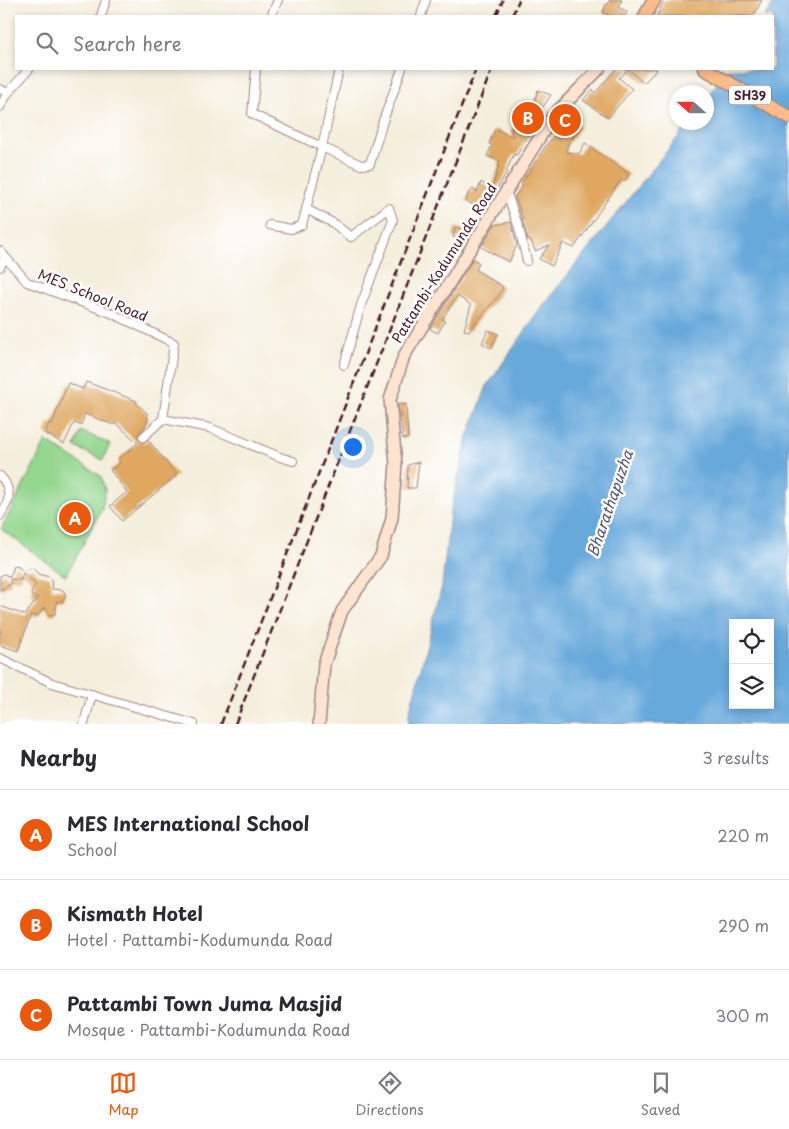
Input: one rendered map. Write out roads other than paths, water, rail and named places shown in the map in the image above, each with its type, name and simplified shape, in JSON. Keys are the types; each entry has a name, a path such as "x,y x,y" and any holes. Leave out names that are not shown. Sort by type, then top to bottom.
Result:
{"main road":[{"path":"646,15 654,0"},
{"name":"Pattambi-Kodumunda Road","path":"319,724 324,664 342,611 380,556 392,518 396,464 390,400 404,356 552,116 598,70"},
{"name":"SH39","path":"708,71 789,117"}],"street":[{"path":"101,15 106,0"},
{"path":"271,15 278,0"},
{"path":"420,15 426,0"},
{"path":"0,107 8,93 28,70"},
{"path":"256,70 252,114 362,165 370,164 402,70"},
{"path":"270,225 291,229 302,224 322,147 339,70"},
{"path":"0,89 8,93"},
{"path":"506,191 519,228 527,261"},
{"path":"306,209 333,223 351,237 389,208 393,220 361,305 344,364"},
{"path":"0,266 2,254"},
{"name":"MES School Road","path":"2,254 27,282 111,313 174,343 163,419"},
{"path":"143,437 163,419 210,428 293,461"},
{"path":"0,476 7,484 8,500 0,516"},
{"path":"0,658 52,683 194,724"},
{"path":"84,724 92,694"}],"water":[{"name":"Bharathapuzha","path":"776,0 789,0 789,724 409,724 409,714 442,586 450,513 467,439 487,386 541,308 683,130 714,130 714,87 726,70 774,70 774,15 766,15"}],"railway":[{"path":"496,15 503,0"},
{"path":"512,15 519,0"},
{"path":"221,724 476,70"},
{"path":"235,724 492,70"}],"place":[{"name":"Kismath Hotel","path":"528,118"},
{"name":"Pattambi Town Juma Masjid","path":"565,120"},
{"name":"MES International School","path":"75,518"}]}
